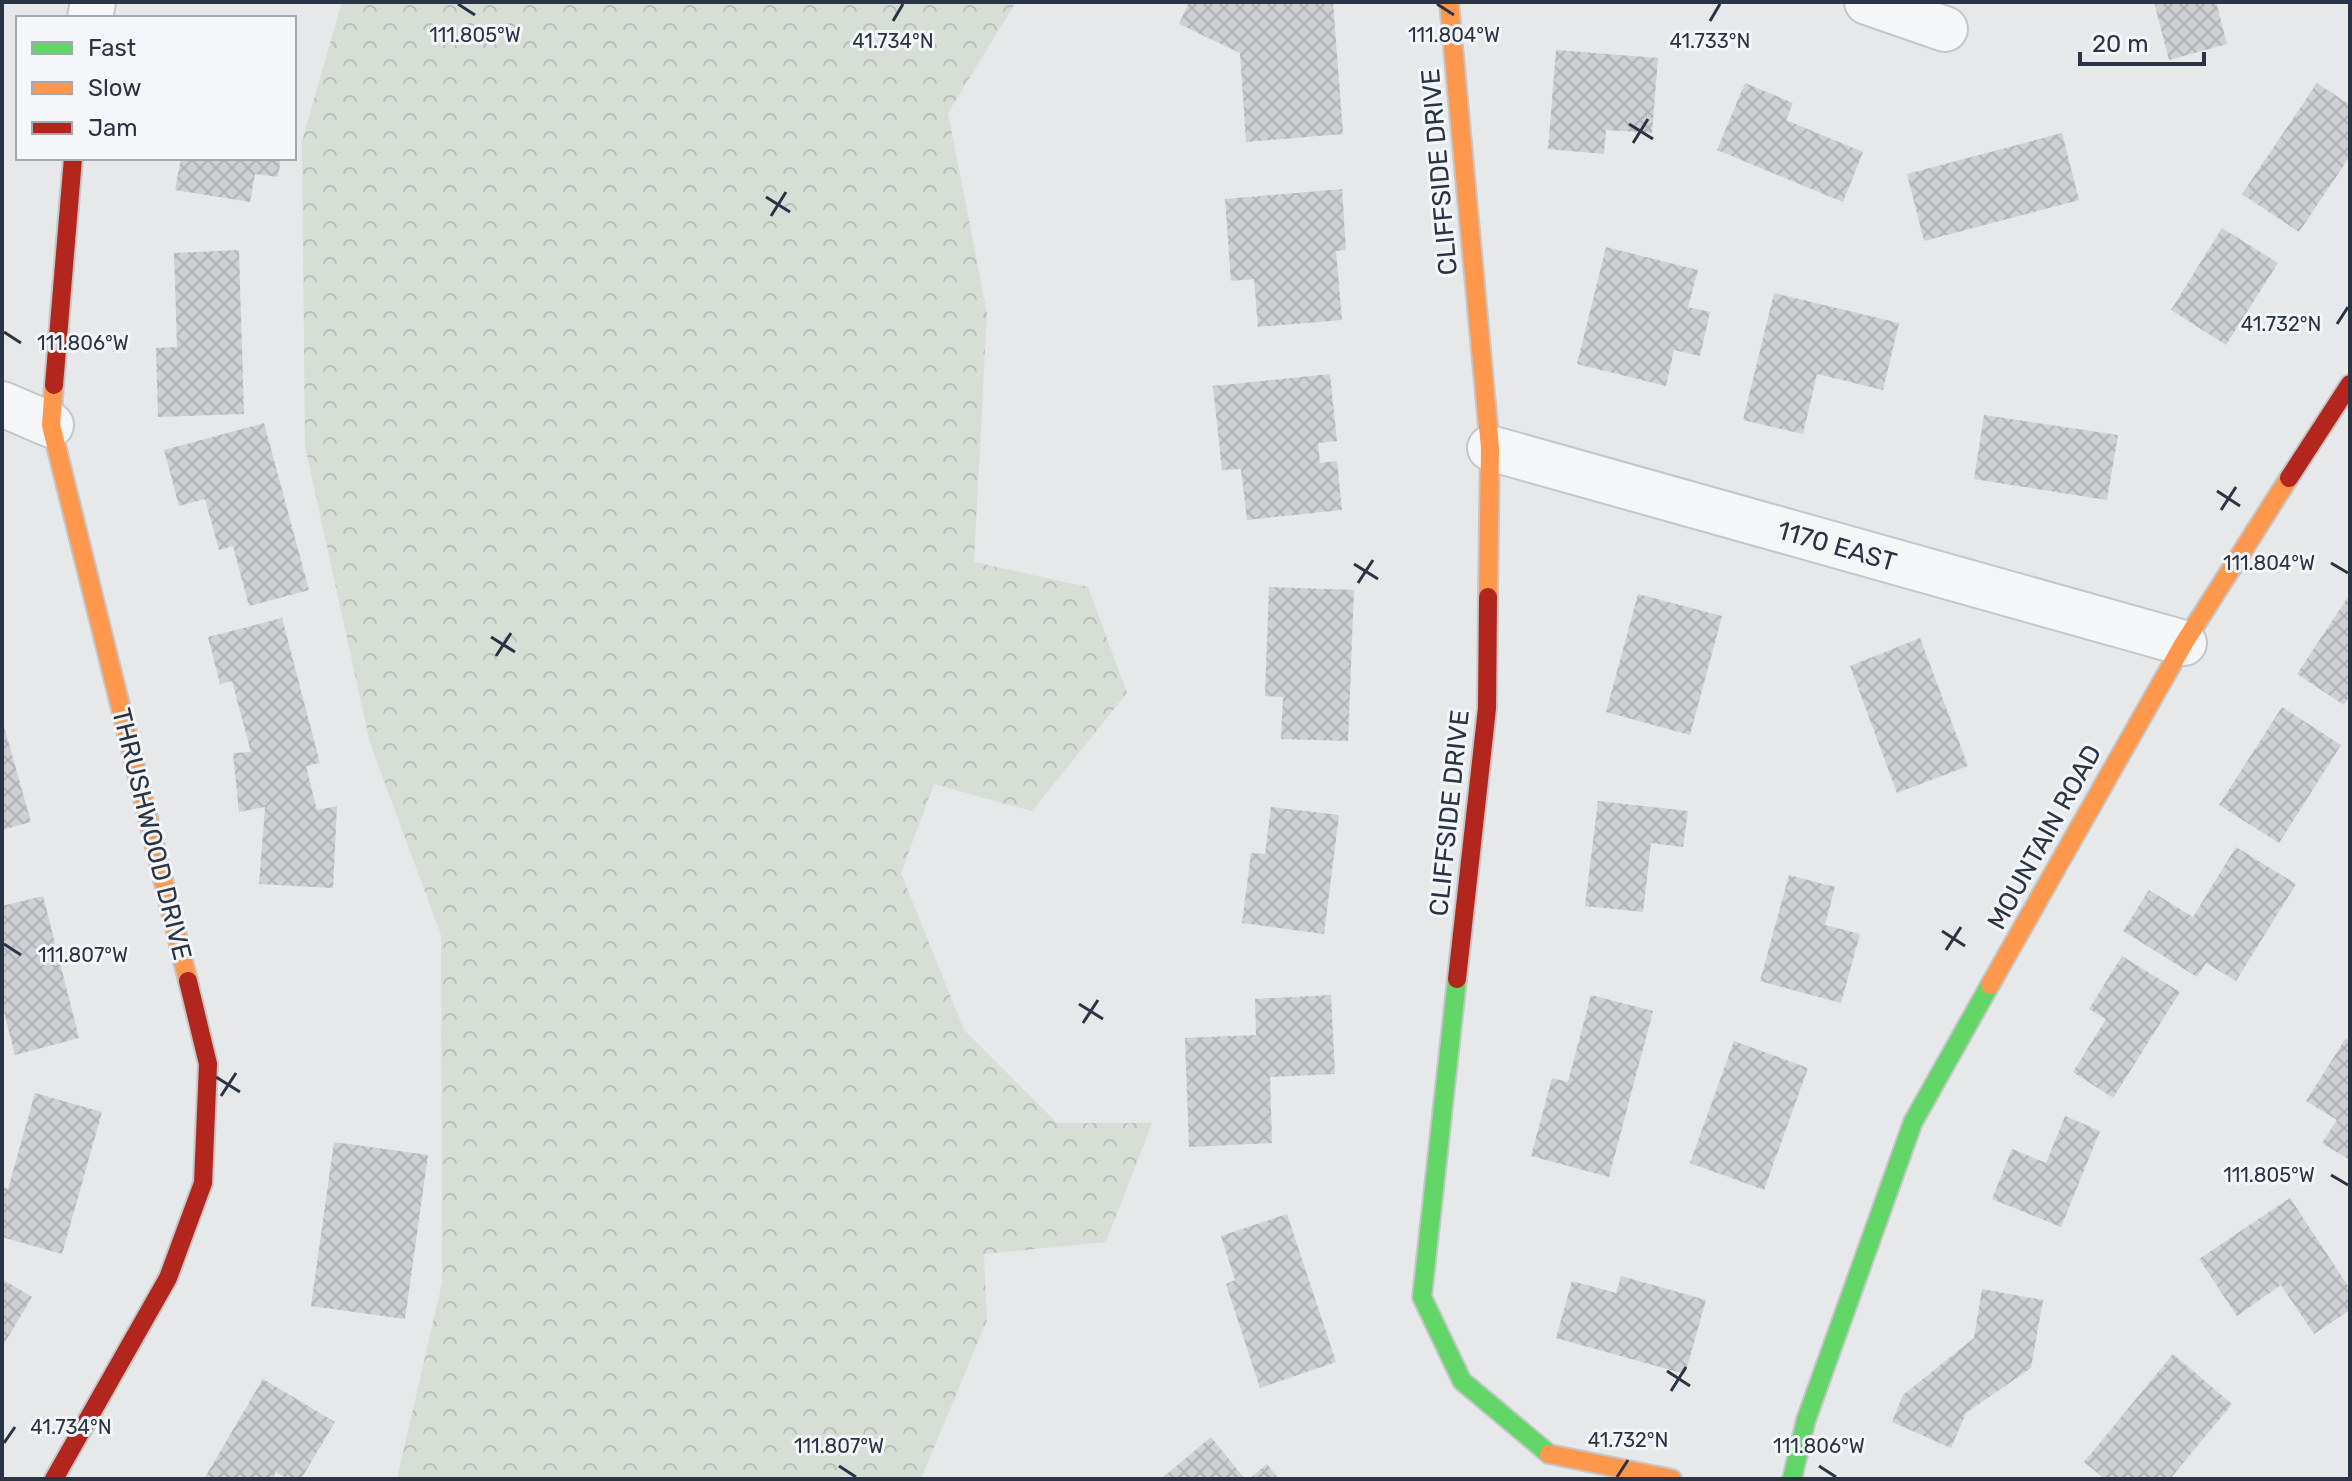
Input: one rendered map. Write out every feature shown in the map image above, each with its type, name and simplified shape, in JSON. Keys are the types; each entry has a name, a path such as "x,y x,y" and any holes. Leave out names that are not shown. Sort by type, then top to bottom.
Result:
{"street":[{"name":"CLIFFSIDE DRIVE","path":"1449,2 1490,448 1487,708 1422,1297 1462,1381 1545,1453 1672,1479"},
{"path":"1867,2 1945,29"},
{"name":"THRUSHWOOD DRIVE","path":"54,1479 168,1278 203,1183 208,1064 51,425 73,160"},
{"name":"MOUNTAIN ROAD","path":"1792,1479 1806,1420 1913,1122 2184,643 2350,384"},
{"path":"2,404 51,425"},
{"name":"1170 EAST","path":"1490,448 2184,643"}],"green space":[{"path":"342,2 1016,2 948,113 987,313 974,562 1088,587 1127,693 1032,811 934,784 901,873 964,1030 1057,1123 1152,1123 1106,1242 984,1254 987,1320 921,1479 397,1479 442,1283 441,935 370,743 305,446 302,141"}],"building":[{"path":"1189,2 1333,2 1343,134 1246,142 1240,53 1179,24"},
{"path":"2154,2 2216,2 2227,44 2169,60"},
{"path":"1556,50 1658,58 1652,133 1606,130 1604,154 1548,149"},
{"path":"1745,83 1793,103 1786,120 1863,152 1843,202 1717,150"},
{"path":"2317,83 2350,105 2350,156 2299,232 2242,194"},
{"path":"2062,133 2079,200 1924,241 1907,174"},
{"path":"181,160 281,160 278,177 255,174 250,202 175,190"},
{"path":"1342,189 1346,250 1336,251 1342,320 1258,327 1254,279 1231,281 1225,199"},
{"path":"2222,228 2278,263 2226,345 2171,310"},
{"path":"1606,247 1698,270 1688,307 1710,312 1700,356 1674,350 1666,386 1577,364"},
{"path":"239,250 244,414 158,417 156,348 177,347 174,253"},
{"path":"1774,293 1899,323 1883,390 1817,374 1803,434 1743,420"},
{"path":"1330,374 1337,441 1318,443 1320,463 1337,461 1342,510 1247,520 1241,469 1222,470 1213,386"},
{"path":"1984,415 2118,435 2107,500 1974,479"},
{"path":"264,423 309,590 249,606 233,546 219,550 205,499 179,506 164,450"},
{"path":"1269,587 1354,590 1348,741 1281,739 1283,697 1265,696"},
{"path":"1638,594 1722,616 1690,735 1606,712"},
{"path":"2350,594 2350,695 2344,705 2297,674"},
{"path":"282,618 320,763 306,766 317,810 337,806 333,888 259,884 265,807 239,812 233,753 251,752 232,681 220,684 208,637"},
{"path":"1920,638 1968,766 1897,793 1850,666"},
{"path":"2282,707 2341,745 2279,843 2219,805"},
{"path":"2,719 31,822 2,830"},
{"path":"1598,801 1688,811 1683,847 1651,843 1643,912 1585,906"},
{"path":"1271,807 1339,815 1324,934 1242,923 1251,853 1265,854"},
{"path":"2236,847 2296,884 2236,981 2206,963 2197,977 2123,931 2149,890 2193,917"},
{"path":"1789,875 1835,887 1825,925 1860,934 1841,1003 1760,981"},
{"path":"43,896 79,1038 15,1055 2,1004 2,906"},
{"path":"2122,956 2180,992 2113,1098 2073,1072 2106,1019 2089,1009"},
{"path":"1331,995 1335,1074 1270,1077 1272,1143 1189,1147 1185,1038 1256,1035 1255,999"},
{"path":"1591,995 1653,1011 1609,1177 1531,1156 1552,1078 1568,1082"},
{"path":"2346,1038 2350,1041 2350,1160 2322,1143 2337,1120 2306,1101"},
{"path":"1734,1041 1808,1068 1764,1190 1690,1163"},
{"path":"35,1093 102,1112 62,1254 2,1237 2,1187 8,1189"},
{"path":"2065,1116 2100,1131 2061,1227 1992,1199 2012,1149 2046,1163"},
{"path":"334,1142 428,1155 405,1319 311,1306"},
{"path":"2290,1198 2350,1289 2350,1310 2314,1334 2281,1285 2237,1316 2199,1259"},
{"path":"1287,1214 1336,1362 1260,1388 1226,1284 1235,1280 1221,1236"},
{"path":"1621,1276 1706,1300 1685,1374 1556,1338 1572,1281 1616,1293"},
{"path":"2,1279 32,1297 2,1347"},
{"path":"1982,1289 2043,1300 2031,1368 1966,1413 1951,1448 1892,1422 1903,1395 1974,1338"},
{"path":"2173,1354 2232,1404 2170,1479 2105,1479 2084,1462"},
{"path":"263,1379 335,1422 301,1479 288,1479 276,1472 272,1479 204,1479"},
{"path":"1211,1437 1245,1479 1161,1479"},
{"path":"1267,1464 1279,1479 1249,1479"}],"traffic: fast":[{"path":"1457,979 1422,1297 1462,1381 1549,1454"},
{"path":"1792,1479 1806,1420 1913,1122 1990,985"}],"traffic: slow":[{"path":"1449,2 1490,448 1488,597"},
{"path":"54,385 51,425 188,981"},
{"path":"1990,985 2184,643 2289,478"},
{"path":"1549,1454 1672,1479"}],"traffic: jam":[{"path":"54,385 73,160"},
{"path":"2289,478 2350,384"},
{"path":"1457,979 1487,708 1488,597"},
{"path":"54,1479 168,1278 203,1183 208,1064 188,981"}]}
